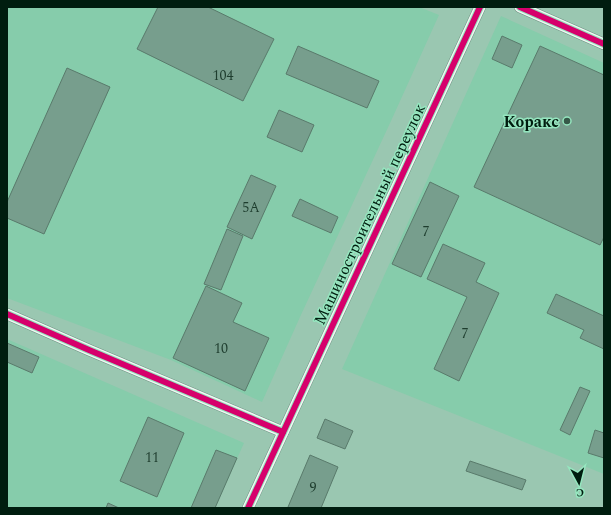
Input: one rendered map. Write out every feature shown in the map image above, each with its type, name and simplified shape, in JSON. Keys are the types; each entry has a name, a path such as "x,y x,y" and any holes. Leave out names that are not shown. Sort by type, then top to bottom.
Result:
{"street":[{"name":"Машиностроительный переулок","path":"248,508 480,7"},
{"path":"520,7 604,44"},
{"path":"7,314 283,432"}],"shaded area":[{"path":"7,7 419,7 439,15 262,402 171,360 7,298"},
{"path":"501,16 604,63 604,474 342,369"},
{"path":"7,339 244,443 215,508 7,508"}],"building":[{"path":"158,7 208,7 274,39 243,101 137,49"},
{"path":"502,36 522,45 512,68 492,59"},
{"path":"298,46 379,81 367,108 286,74"},
{"path":"540,46 604,75 604,237 600,245 474,187"},
{"path":"67,68 110,87 44,234 7,218 7,202"},
{"path":"279,110 314,125 302,152 267,137"},
{"path":"251,175 276,186 252,239 227,227"},
{"path":"430,182 459,196 421,277 392,264"},
{"path":"300,199 338,217 331,233 292,216"},
{"path":"227,229 243,236 221,290 204,284"},
{"path":"443,244 485,263 476,282 499,293 459,381 434,369 467,297 427,279"},
{"path":"206,286 242,303 233,322 269,338 245,391 173,358"},
{"path":"556,294 604,316 604,349 580,338 584,330 547,313"},
{"path":"7,343 39,357 32,373 7,362"},
{"path":"580,387 590,391 570,435 560,430"},
{"path":"148,417 184,433 157,497 120,481"},
{"path":"325,419 353,431 345,449 317,438"},
{"path":"595,430 604,433 604,458 588,453"},
{"path":"216,450 237,458 215,508 191,508"},
{"path":"310,455 338,467 321,508 290,508 288,507"},
{"path":"470,461 526,480 522,490 466,471"},
{"path":"108,503 119,508 106,508"}],"cycle path":[{"path":"248,508 480,7"},
{"path":"520,7 604,44"},
{"path":"7,314 283,432"}],"place":[{"name":"Коракс","path":"567,121"}]}
